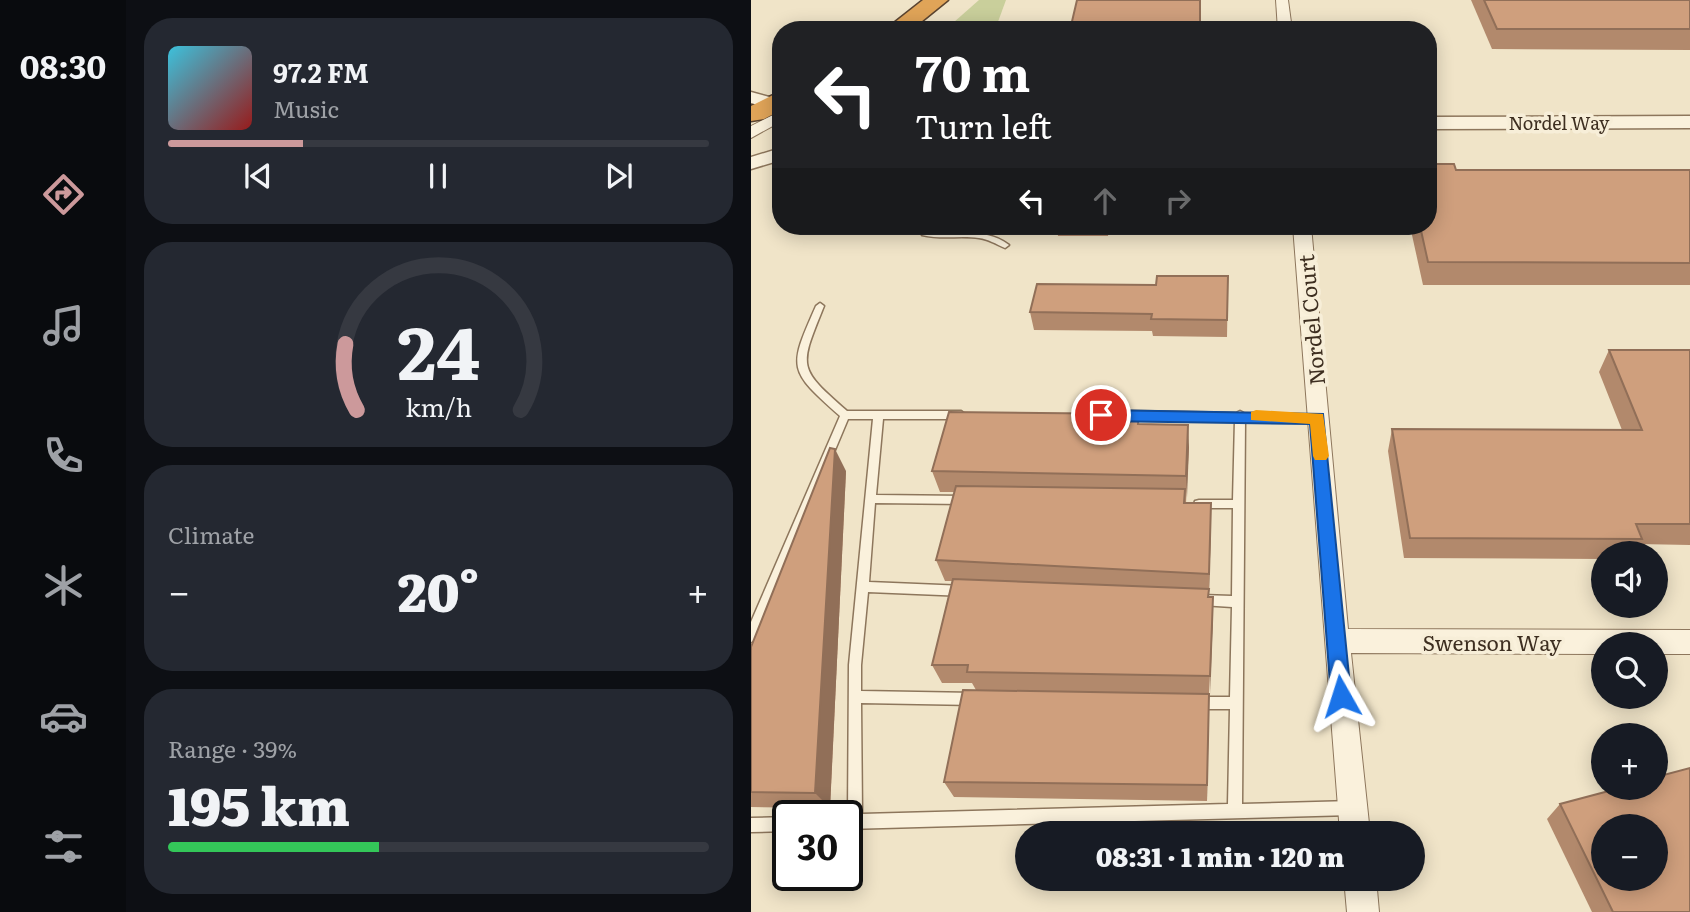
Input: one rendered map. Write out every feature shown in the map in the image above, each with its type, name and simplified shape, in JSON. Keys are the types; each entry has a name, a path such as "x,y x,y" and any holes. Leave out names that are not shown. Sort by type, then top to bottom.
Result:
{"highway":[{"path":"908,21 937,0"},
{"path":"936,21 960,0"},
{"path":"751,84 767,110"}],"street":[{"path":"1282,0 1284,21"},
{"name":"Nordel Way","path":"1437,123 1690,122"},
{"name":"Nordel Way","path":"1437,140 1690,140"},
{"path":"751,163 772,157"},
{"name":"Nordel Court","path":"1303,235 1335,641 1354,820"},
{"name":"Swenson Way","path":"1335,641 1690,642"},
{"path":"1361,891 1363,912"}],"lane":[{"path":"931,235 961,235"},
{"path":"989,235 1005,246"},
{"path":"820,306 799,354 799,366 813,387 845,415 976,415"},
{"path":"751,636 845,415"},
{"path":"852,800 863,587 878,415"},
{"path":"1115,415 1318,418"},
{"path":"1235,811 1240,415"},
{"path":"871,499 980,501"},
{"path":"1184,504 1239,505"},
{"path":"863,587 974,591"},
{"path":"1182,599 1238,601"},
{"path":"856,697 992,699"},
{"path":"1182,702 1237,703"},
{"path":"863,822 1235,811 1354,820"},
{"path":"751,825 772,824"}],"green space":[{"path":"979,0 1006,0 998,21 955,21"}],"building":[{"path":"1077,0 1200,0 1200,21 1072,21"},
{"path":"1484,0 1690,0 1690,29 1497,29"},
{"path":"1437,164 1454,164 1456,170 1690,170 1690,263 1428,262 1422,235 1437,235"},
{"path":"1157,276 1228,276 1227,320 1151,319 1152,314 1030,312 1037,284 1156,285"},
{"path":"1609,350 1690,350 1690,524 1636,524 1642,539 1410,538 1392,429 1642,430"},
{"path":"949,412 1139,414 1138,424 1188,425 1186,476 932,471"},
{"path":"830,448 835,449 815,793 751,792 751,647"},
{"path":"956,486 1185,489 1184,503 1211,503 1209,574 936,560"},
{"path":"953,579 1209,589 1208,597 1213,597 1210,676 967,672 968,665 932,665"},
{"path":"963,690 1209,694 1207,785 944,782"},
{"path":"1690,768 1690,912 1613,912 1603,891 1668,891 1668,814 1591,814 1591,867 1560,804 1591,796 1591,800 1668,800 1668,774"}],"slow traffic":[{"path":"1256,416 1318,418 1321,456"}],"route":[{"path":"1101,415 1318,418 1341,696"}]}
